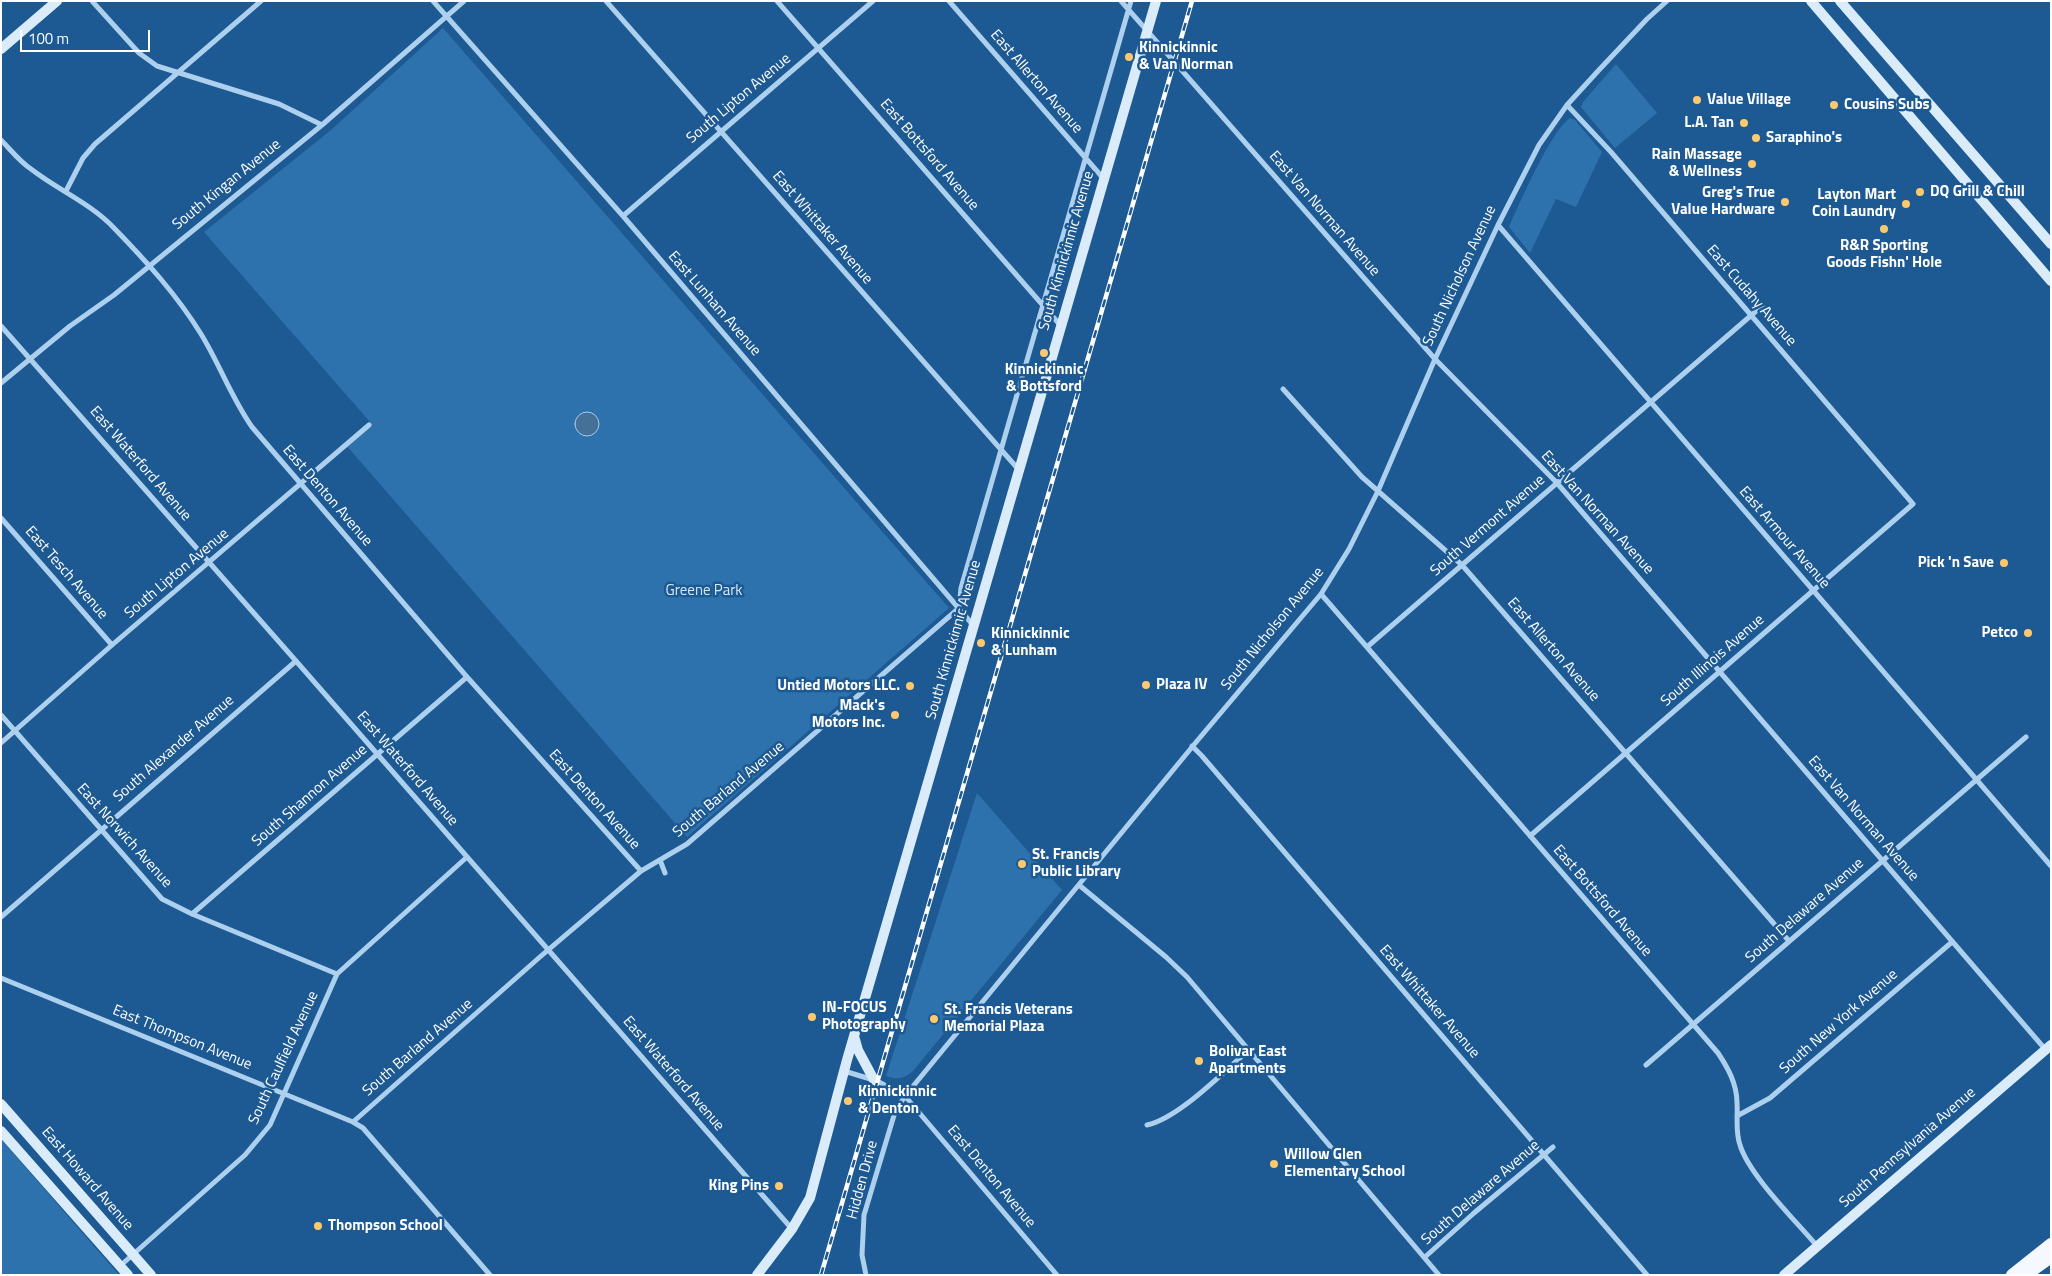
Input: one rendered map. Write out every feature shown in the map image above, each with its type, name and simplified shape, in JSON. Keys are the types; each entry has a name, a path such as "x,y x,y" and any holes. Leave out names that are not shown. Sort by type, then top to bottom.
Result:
{"main road":[{"path":"2012,1275 2051,1244"},
{"path":"2026,1275 2051,1257"}],"street":[{"path":"1,49 57,1"},
{"path":"92,1 139,53 158,66 279,104 322,124"},
{"path":"66,191 83,158 95,144 261,1"},
{"name":"East Lunham Avenue","path":"433,1 623,216 973,625"},
{"name":"South Kingan Avenue","path":"1,383 70,326 114,295 322,124 464,1"},
{"name":"East Whittaker Avenue","path":"606,1 1019,470"},
{"name":"East Bottsford Avenue","path":"776,1 1044,305 1061,327"},
{"name":"South Lipton Avenue","path":"623,216 873,1"},
{"name":"East Allerton Avenue","path":"949,1 1104,178"},
{"name":"East Van Norman Avenue","path":"1121,1 1435,359 1557,483 1952,942 2048,1047"},
{"name":"South Kinnickinnic Avenue","path":"959,608 961,588 1130,1"},
{"name":"South Kinnickinnic Avenue","path":"757,1275 792,1229 810,1198 854,1036 1156,1"},
{"name":"South Nicholson Avenue","path":"905,1096 1192,746 1321,594 1349,550 1378,490 1435,359 1498,225 1539,145 1568,105 1647,19 1667,1"},
{"path":"1811,1 2051,281"},
{"path":"1840,1 2051,244"},
{"name":"East Cudahy Avenue","path":"1568,105 1913,504"},
{"name":"East Denton Avenue","path":"1,140 20,161 97,212 149,265 180,302 202,335 237,406 252,427 467,677 641,871"},
{"name":"East Armour Avenue","path":"1498,225 2051,866"},
{"name":"South Vermont Avenue","path":"1367,647 1762,306"},
{"name":"East Waterford Avenue","path":"1,326 210,562 792,1229"},
{"name":"East Allerton Avenue","path":"1284,389 1343,457 1462,565 1789,941"},
{"name":"South Lipton Avenue","path":"1,743 112,645 369,425"},
{"name":"South Illinois Avenue","path":"1530,836 1913,504"},
{"name":"East Tesch Avenue","path":"1,518 112,645"},
{"name":"East Bottsford Avenue","path":"1321,594 1718,1053 1729,1070 1737,1100 1736,1130 1740,1146 1750,1167 1817,1246"},
{"name":"South Barland Avenue","path":"353,1122 548,950 641,871 687,844 959,608"},
{"name":"South Alexander Avenue","path":"1,917 296,661"},
{"name":"South Shannon Avenue","path":"192,914 467,677"},
{"name":"East Norwich Avenue","path":"1,715 162,899 192,914 337,974"},
{"name":"South Delaware Avenue","path":"1646,1065 2026,737"},
{"name":"East Whittaker Avenue","path":"1192,746 1647,1275"},
{"name":"South Caulfield Avenue","path":"120,1266 245,1155 266,1132 337,974 467,857"},
{"path":"660,860 665,873"},
{"path":"1079,885 1166,957 1187,977 1439,1275"},
{"name":"South New York Avenue","path":"1737,1116 1770,1098 1952,942"},
{"name":"East Thompson Avenue","path":"1,978 353,1122"},
{"path":"854,1036 858,1050 874,1080"},
{"name":"South Pennsylvania Avenue","path":"1784,1275 2048,1047"},
{"path":"1147,1124 1159,1122 1175,1113 1249,1050"},
{"path":"844,1072 874,1080 905,1096"},
{"name":"East Denton Avenue","path":"905,1096 1057,1275"},
{"name":"Hidden Drive","path":"866,1275 862,1255 864,1214 895,1112 905,1096"},
{"name":"East Howard Avenue","path":"1,1104 151,1275"},
{"path":"353,1122 363,1128 490,1275"},
{"path":"1,1131 128,1275"},
{"name":"South Delaware Avenue","path":"1425,1258 1553,1147"}],"green space":[{"name":"Greene Park","path":"443,28 949,608 687,837 345,444 370,422 204,232 331,130"},
{"path":"1616,64 1657,113 1615,148 1581,107 1583,102"},
{"path":"1570,118 1575,120 1602,152 1576,207 1556,199 1530,253 1509,227 1545,152 1562,126"},
{"path":"977,793 1062,890 913,1071 903,1077 886,1076"},
{"path":"1,1139 119,1275 1,1275"}],"shaded area":[{"path":"587,412 592,413 598,419 598,429 592,435 587,436 582,435 576,429 575,424 576,419 582,413"}],"railway":[{"path":"821,1275 1192,1"}],"place":[{"name":"Kinnickinnic & Van Norman","path":"1129,57"},
{"name":"Value Village","path":"1697,100"},
{"name":"Cousins Subs","path":"1834,105"},
{"name":"L.A. Tan","path":"1744,123"},
{"name":"Saraphino's","path":"1756,138"},
{"name":"Rain Massage & Wellness","path":"1752,164"},
{"name":"DQ Grill & Chill","path":"1920,192"},
{"name":"Greg's True Value Hardware","path":"1785,202"},
{"name":"Layton Mart Coin Laundry","path":"1906,204"},
{"name":"R&R Sporting Goods Fishn' Hole","path":"1884,229"},
{"name":"Kinnickinnic & Bottsford","path":"1044,353"},
{"name":"Pick 'n Save","path":"2004,563"},
{"name":"Petco","path":"2028,633"},
{"name":"Kinnickinnic & Lunham","path":"981,643"},
{"name":"Plaza IV","path":"1146,685"},
{"name":"Untied Motors LLC.","path":"910,686"},
{"name":"Mack's Motors Inc.","path":"895,715"},
{"name":"St. Francis Public Library","path":"1022,864"},
{"name":"IN-FOCUS Photography","path":"812,1017"},
{"name":"St. Francis Veterans Memorial Plaza","path":"934,1019"},
{"name":"Bolivar East Apartments","path":"1199,1061"},
{"name":"Kinnickinnic & Denton","path":"848,1101"},
{"name":"Willow Glen Elementary School","path":"1274,1164"},
{"name":"King Pins","path":"779,1186"},
{"name":"Thompson School","path":"318,1226"}]}
